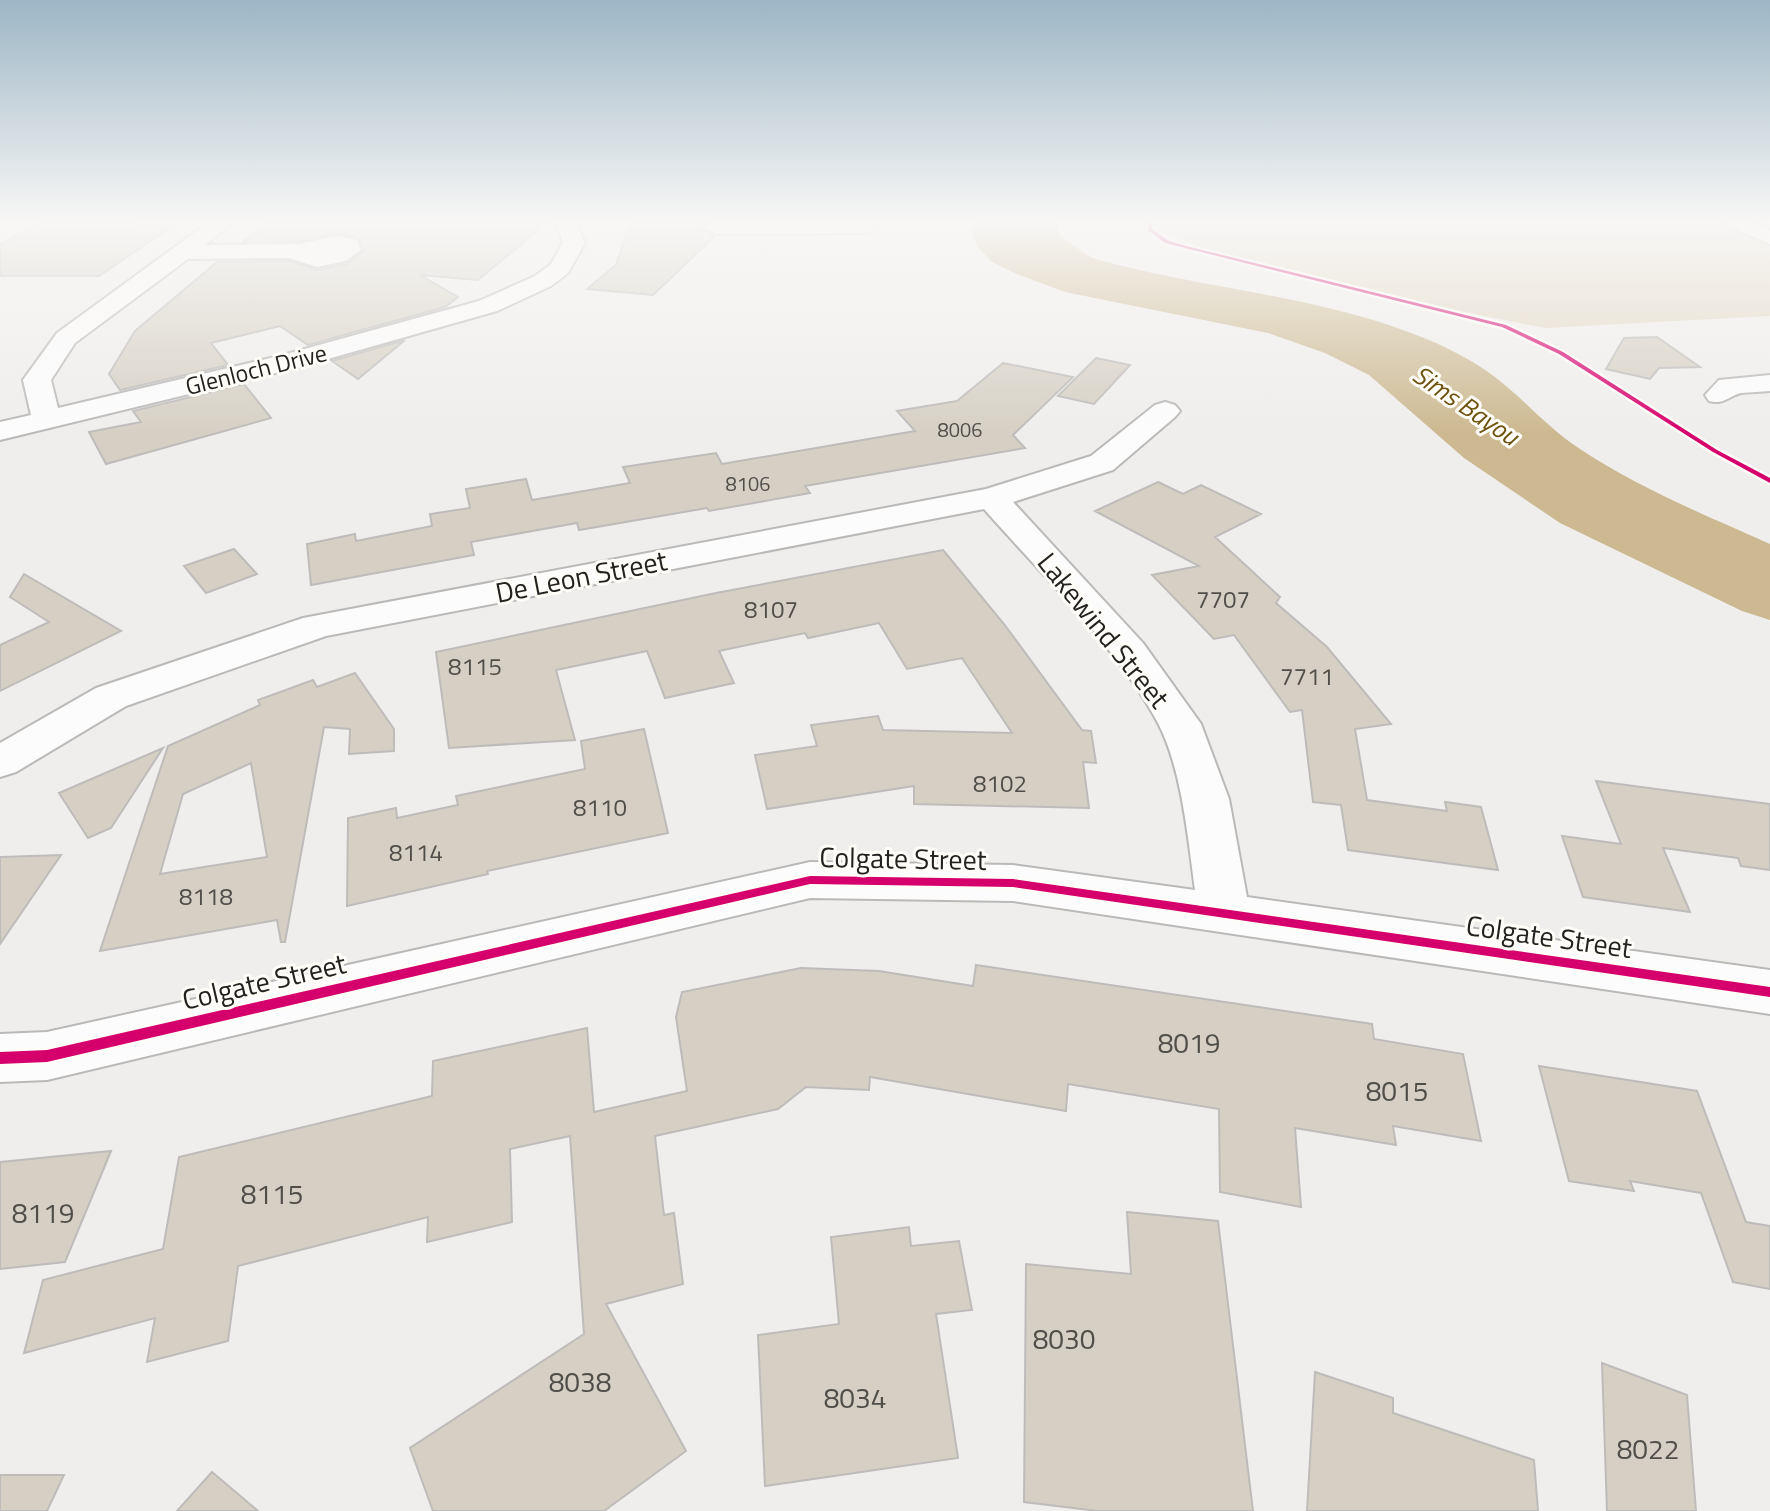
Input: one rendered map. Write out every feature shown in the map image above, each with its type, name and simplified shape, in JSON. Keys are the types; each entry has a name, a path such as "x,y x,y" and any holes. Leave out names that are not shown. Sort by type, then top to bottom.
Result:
{"street":[{"path":"47,421 37,380 66,338 128,293"},
{"name":"Glenloch Drive","path":"0,431 286,362 488,306 516,293"},
{"path":"1719,395 1729,386 1770,383"},
{"name":"De Leon Street","path":"0,762 111,697 317,626 992,498 1102,463 1165,411"},
{"name":"Lakewind Street","path":"992,498 1129,651 1180,724 1206,799 1224,913"},
{"name":"Colgate Street","path":"0,1058 47,1056 810,880 1013,883 1770,992"}],"shaded area":[{"path":"1364,293 1770,293 1770,316 1545,328"}],"water":[{"name":"Sims Bayou","path":"1068,293 1253,293 1372,320 1449,349 1496,378 1560,435 1602,463 1673,500 1770,544 1770,620 1742,611 1560,523 1464,458 1369,375 1325,353 1268,333"}],"building":[{"path":"181,293 450,293 458,297 445,307 308,345 280,326 211,343 228,365 120,390 109,374 135,331"},
{"path":"1657,337 1700,367 1659,368 1650,379 1606,369 1624,338"},
{"path":"405,340 358,379 332,361"},
{"path":"1096,358 1130,365 1094,404 1058,396"},
{"path":"1003,363 1073,377 1013,435 1025,448 805,486 810,493 709,511 707,508 579,530 577,523 471,542 474,555 311,585 307,544 355,534 356,541 432,526 430,514 470,508 466,489 526,479 532,500 630,483 623,467 716,453 722,464 915,431 897,411 957,401"},
{"path":"244,384 271,418 106,464 89,432 141,422 133,411"},
{"path":"1158,482 1183,494 1201,485 1261,514 1215,537 1280,597 1276,603 1327,647 1391,724 1355,729 1367,800 1447,811 1445,802 1481,807 1498,870 1348,850 1341,805 1313,802 1302,710 1290,712 1234,635 1214,639 1152,575 1199,566 1095,511"},
{"path":"234,549 257,574 206,593 184,566"},
{"path":"943,550 1004,624 1082,730 1091,731 1096,763 1083,762 1089,808 914,804 914,786 767,809 755,755 817,746 811,725 878,716 883,730 1012,733 962,658 907,669 879,623 808,638 805,633 719,651 734,683 665,698 647,651 556,670 575,740 449,748 436,652 716,593"},
{"path":"24,574 121,631 0,691 0,645 49,622 10,597"},
{"path":"355,673 394,729 394,751 349,754 350,729 324,727 285,942 281,942 277,920 100,951 168,746 260,705 258,700 313,680 317,687","holes":["251,763 267,857 160,874 183,794"]},
{"path":"644,729 668,833 487,871 488,874 347,906 348,818 396,808 397,818 458,805 456,796 585,769 581,741"},
{"path":"163,748 111,828 88,838 59,793"},
{"path":"1596,781 1770,804 1770,870 1741,866 1738,858 1663,848 1690,912 1583,897 1562,836 1621,844"},
{"path":"61,855 0,944 0,857"},
{"path":"976,965 1372,1024 1374,1039 1463,1054 1481,1141 1393,1126 1396,1145 1295,1128 1301,1207 1220,1192 1219,1109 1068,1084 1066,1111 870,1077 869,1090 806,1087 778,1109 655,1136 664,1215 674,1213 683,1284 606,1304 686,1451 604,1511 433,1511 410,1448 584,1334 570,1136 510,1149 512,1222 427,1242 428,1217 238,1266 228,1341 147,1362 155,1318 24,1353 43,1280 163,1249 179,1157 432,1096 433,1061 587,1028 594,1112 687,1091 676,1017 682,992 801,968 879,971 973,986"},
{"path":"1539,1066 1697,1091 1746,1222 1770,1226 1770,1289 1733,1282 1701,1193 1630,1181 1634,1191 1569,1181"},
{"path":"111,1151 65,1262 0,1269 0,1162"},
{"path":"1127,1212 1218,1221 1253,1511 1098,1511 1024,1502 1026,1264 1131,1274"},
{"path":"909,1227 911,1246 959,1241 972,1310 936,1314 958,1458 765,1486 758,1335 839,1324 831,1237"},
{"path":"1602,1363 1687,1395 1696,1511 1607,1511"},
{"path":"1315,1372 1393,1398 1393,1413 1534,1460 1538,1511 1307,1511"},
{"path":"212,1472 258,1511 177,1511"},
{"path":"0,1475 64,1475 47,1511 0,1511"}],"cycle path":[{"path":"1368,293 1504,326 1561,353 1715,451 1770,481"},
{"path":"0,1058 47,1056 810,880 1013,883 1770,992"}]}
